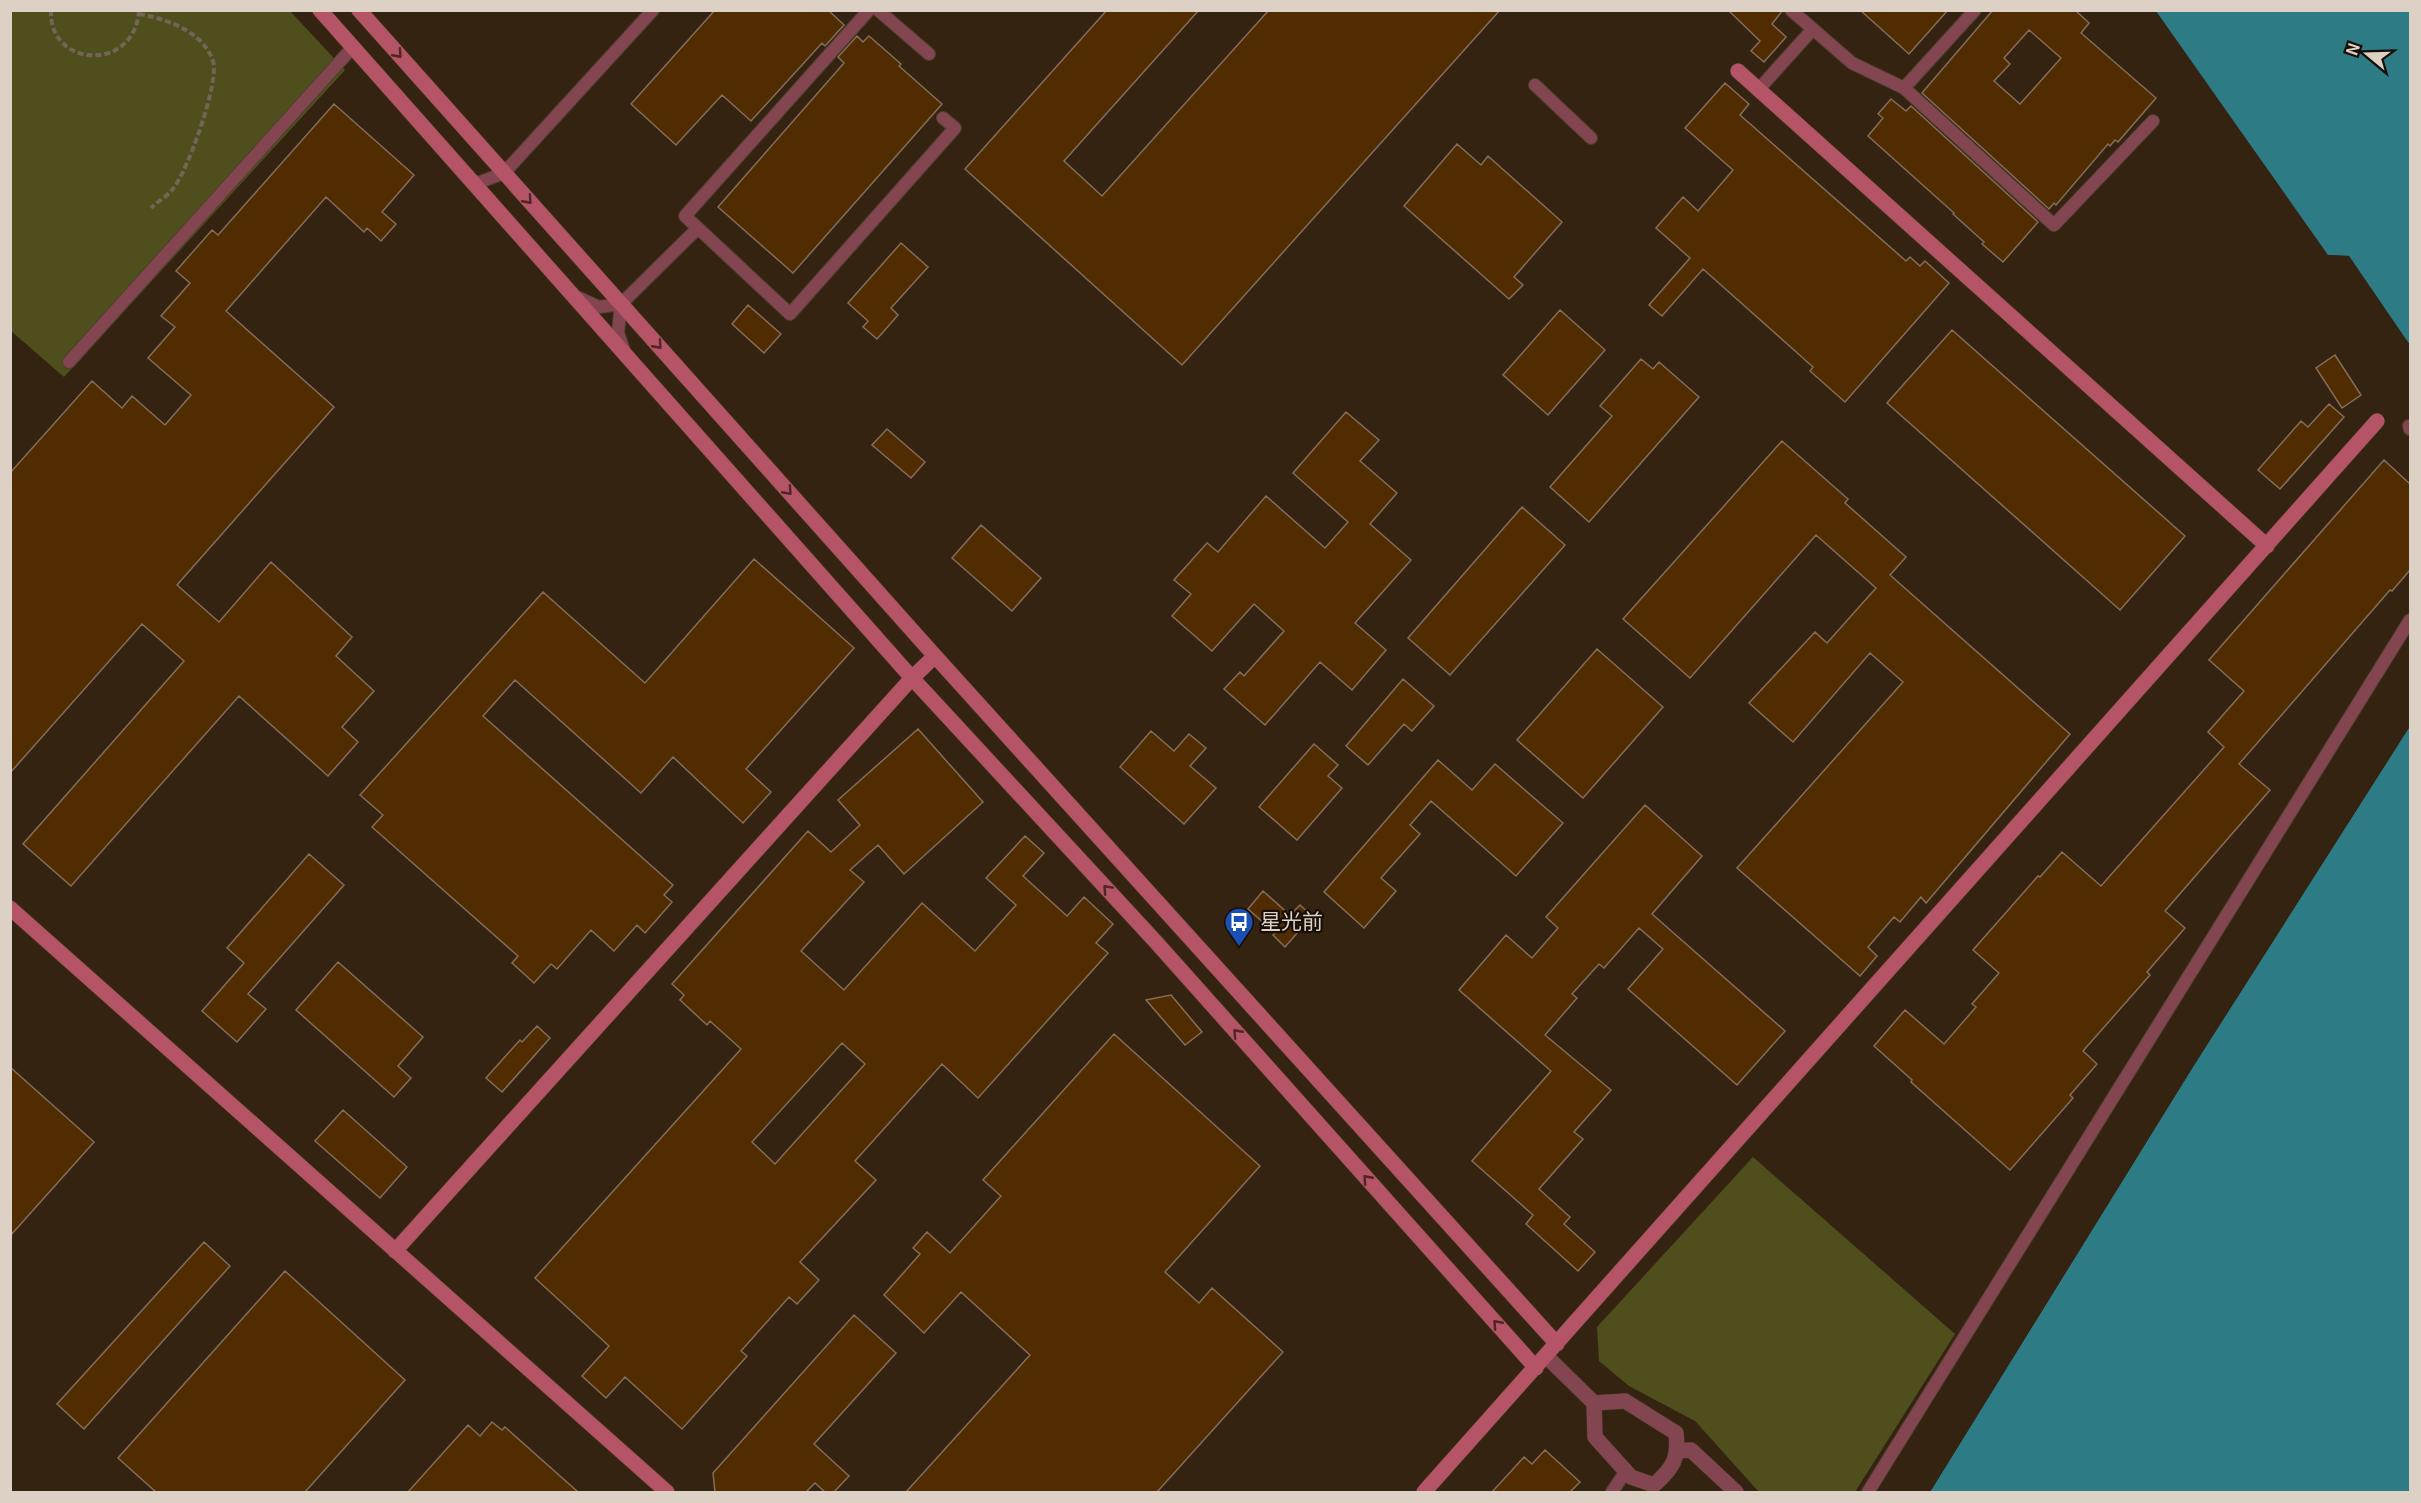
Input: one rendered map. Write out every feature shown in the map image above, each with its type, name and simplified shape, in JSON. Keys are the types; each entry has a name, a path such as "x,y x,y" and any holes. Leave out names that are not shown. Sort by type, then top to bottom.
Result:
{"street":[{"path":"321,10 912,678 1147,932 1536,1368"},
{"path":"359,10 935,656 1557,1344"},
{"path":"1738,71 2267,546"},
{"path":"1424,1492 2377,421"},
{"path":"395,1251 912,678 935,656"},
{"path":"10,908 667,1492"},
{"path":"1546,1356 1594,1403 1595,1437 1631,1477 1654,1485 1670,1471 1678,1450 1676,1433 1624,1401 1594,1403"},
{"path":"1678,1450 1691,1450 1736,1492"}],"lane":[{"path":"475,184 504,173 653,10"},
{"path":"869,10 685,216 790,314 955,128 943,118"},
{"path":"878,10 929,54"},
{"path":"1904,87 1975,10"},
{"path":"1798,13 1812,30 1852,63 1904,87 2054,225 2153,121"},
{"path":"1758,90 1812,30"},
{"path":"69,362 353,47"},
{"path":"1535,85 1591,138"},
{"path":"574,295 599,307 621,304 698,228"},
{"path":"621,304 618,333 626,354"},
{"path":"1868,1492 2410,620"},
{"path":"1612,1492 1626,1471"}],"path":[{"path":"51,10 53,27 66,46 87,56 110,54 129,40 135,31 139,12 176,24 196,38 213,60 216,74 202,124 181,175 173,190 151,208"}],"shaded area":[{"path":"11,11 290,11 345,70 64,377 11,331"},
{"path":"1753,1157 1955,1334 1855,1492 1759,1492 1695,1421 1629,1386 1599,1361 1597,1327"}],"water":[{"path":"2156,11 2410,11 2410,345 2349,256 2328,255"},
{"path":"2410,726 2410,1492 1930,1492 2191,1070"}],"pier":[{"path":"2328,255 2349,256 2410,348 2347,259 2327,258"},
{"path":"2410,723 2191,1070 1930,1492 1927,1492 2189,1068"}],"building":[{"path":"715,10 828,10 844,25 825,46 822,43 751,121 722,95 676,145 631,104"},
{"path":"1107,10 1199,10 1064,161 1102,196 1269,10 1500,10 1182,365 965,169"},
{"path":"1728,10 1783,10 1772,24 1786,37 1764,62 1751,51 1760,41"},
{"path":"1860,10 1948,10 1909,54"},
{"path":"1993,10 2075,10 2089,23 2081,33 2156,98 2118,142 2115,140 2110,146 2108,144 2056,205 2054,203 2049,209 1922,93","holes":["2029,30 2061,58 2020,104 1994,81 2010,64 2004,58"]},
{"path":"857,36 863,42 869,36 942,104 793,273 718,207 844,63 838,57"},
{"path":"1725,83 1749,104 1740,115 1906,261 1910,257 1920,266 1925,261 1949,283 1845,402 1810,371 1813,367 1703,269 1662,316 1649,305 1690,258 1656,228 1683,197 1698,211 1733,170 1685,128"},
{"path":"1891,99 1906,111 1911,106 2038,222 2003,262 1982,244 1984,242 1954,213 1868,136 1883,118 1878,114"},
{"path":"334,104 414,175 382,212 396,224 381,241 367,228 364,232 326,197 226,311 334,407 177,585 219,622 271,562 352,637 336,656 374,691 342,727 358,742 328,776 239,696 71,886 23,844 184,661 142,624 10,773 10,473 92,381 122,408 132,396 165,425 191,395 148,358 175,327 161,316 190,283 176,271 212,230 218,235"},
{"path":"1457,144 1481,165 1488,156 1562,222 1514,277 1523,285 1509,299 1404,206"},
{"path":"901,243 928,267 891,308 898,315 877,339 863,327 868,321 848,303"},
{"path":"748,305 781,334 764,353 732,324"},
{"path":"1560,310 1605,350 1548,415 1503,375"},
{"path":"1952,330 2185,536 2120,610 1887,403"},
{"path":"2335,355 2361,395 2342,408 2316,368"},
{"path":"1641,359 1653,369 1659,362 1699,397 1589,522 1550,487 1612,416 1600,406"},
{"path":"2329,404 2344,417 2280,489 2258,470 2301,421 2308,427"},
{"path":"1346,412 1379,440 1360,461 1397,493 1370,524 1411,560 1355,623 1386,650 1352,690 1320,662 1265,725 1224,689 1240,672 1244,676 1284,631 1254,604 1212,651 1172,616 1191,594 1174,580 1207,543 1218,552 1266,496 1325,548 1348,522 1293,473"},
{"path":"887,429 925,462 911,478 872,445"},
{"path":"1782,441 1848,499 1845,503 1906,557 1890,575 2070,734 1926,903 1921,897 1900,922 1894,917 1868,947 1877,956 1860,976 1737,868 1903,682 1870,653 1793,742 1749,703 1815,632 1827,643 1876,588 1816,535 1690,678 1623,619"},
{"path":"2384,460 2410,484 2410,570 2239,764 2270,790 2165,911 2185,928 2147,972 2150,975 2083,1051 2097,1064 2070,1095 2073,1098 2010,1170 1874,1046 1905,1010 1944,1044 1976,1007 1972,1004 1999,973 1973,950 2038,876 2040,877 2062,852 2101,886 2224,747 2208,732 2244,691 2209,660"},
{"path":"1522,507 1565,545 1450,675 1408,638"},
{"path":"981,525 1041,578 1012,611 952,558"},
{"path":"754,559 854,648 746,769 771,792 743,823 673,757 641,793 515,680 483,716 673,885 664,895 672,902 645,933 637,925 614,951 591,930 557,969 551,964 534,983 512,963 518,956 372,827 383,815 360,795 543,592 645,683"},
{"path":"1597,649 1663,707 1583,798 1517,740"},
{"path":"1403,679 1434,706 1412,731 1404,724 1368,765 1346,746"},
{"path":"918,729 983,802 904,874 878,845 850,870 864,882 801,951 844,990 922,903 975,951 1016,905 986,878 1025,836 1044,853 1023,876 1067,916 1084,897 1113,924 1096,943 1108,953 978,1098 942,1064 855,1161 876,1180 800,1262 819,1280 797,1304 789,1297 741,1351 747,1356 682,1429 625,1377 606,1398 582,1376 609,1346 535,1278 741,1049 710,1021 707,1025 680,1000 684,995 672,984 808,831 831,852 860,825 838,800","holes":["842,1043 865,1064 775,1164 752,1142"]},
{"path":"1151,731 1174,751 1189,734 1206,748 1190,766 1216,788 1184,824 1120,767"},
{"path":"1314,744 1338,765 1328,776 1342,788 1297,840 1259,807"},
{"path":"1438,760 1472,790 1495,764 1563,823 1516,876 1431,801 1410,825 1420,834 1381,878 1396,891 1364,928 1324,892"},
{"path":"1645,805 1702,856 1652,914 1785,1031 1737,1085 1628,989 1663,949 1639,928 1604,968 1599,964 1572,994 1577,998 1545,1035 1611,1090 1574,1132 1583,1139 1539,1189 1570,1217 1564,1224 1595,1252 1578,1271 1526,1224 1533,1215 1472,1161 1551,1071 1459,990 1506,935 1532,958 1558,928 1546,917"},
{"path":"309,854 344,885 248,994 266,1009 237,1042 202,1011 244,963 227,948"},
{"path":"1263,891 1290,915 1300,905 1312,916 1285,947 1273,935 1275,933 1248,909"},
{"path":"338,962 423,1037 398,1066 411,1078 394,1097 296,1010"},
{"path":"1171,995 1202,1032 1185,1045 1146,1000"},
{"path":"537,1026 550,1038 502,1092 486,1078 520,1040 522,1042"},
{"path":"1114,1034 1260,1166 1165,1272 1199,1303 1212,1288 1283,1352 1157,1492 906,1492 1030,1355 961,1292 924,1333 884,1295 920,1254 913,1248 927,1232 950,1253 1001,1196 983,1180"},
{"path":"10,1067 94,1142 10,1236"},
{"path":"343,1110 407,1167 380,1198 315,1141"},
{"path":"204,1242 230,1266 84,1429 57,1404"},
{"path":"285,1271 405,1380 305,1492 156,1492 118,1458"},
{"path":"854,1315 896,1353 814,1444 849,1476 834,1492 825,1492 815,1483 806,1492 715,1492 713,1473"},
{"path":"492,1422 502,1430 505,1427 578,1492 408,1492 468,1425 480,1436"},
{"path":"1545,1450 1580,1482 1570,1492 1492,1492 1524,1457 1532,1464"}],"place":[{"name":"星光前","path":"1239,948"}]}
